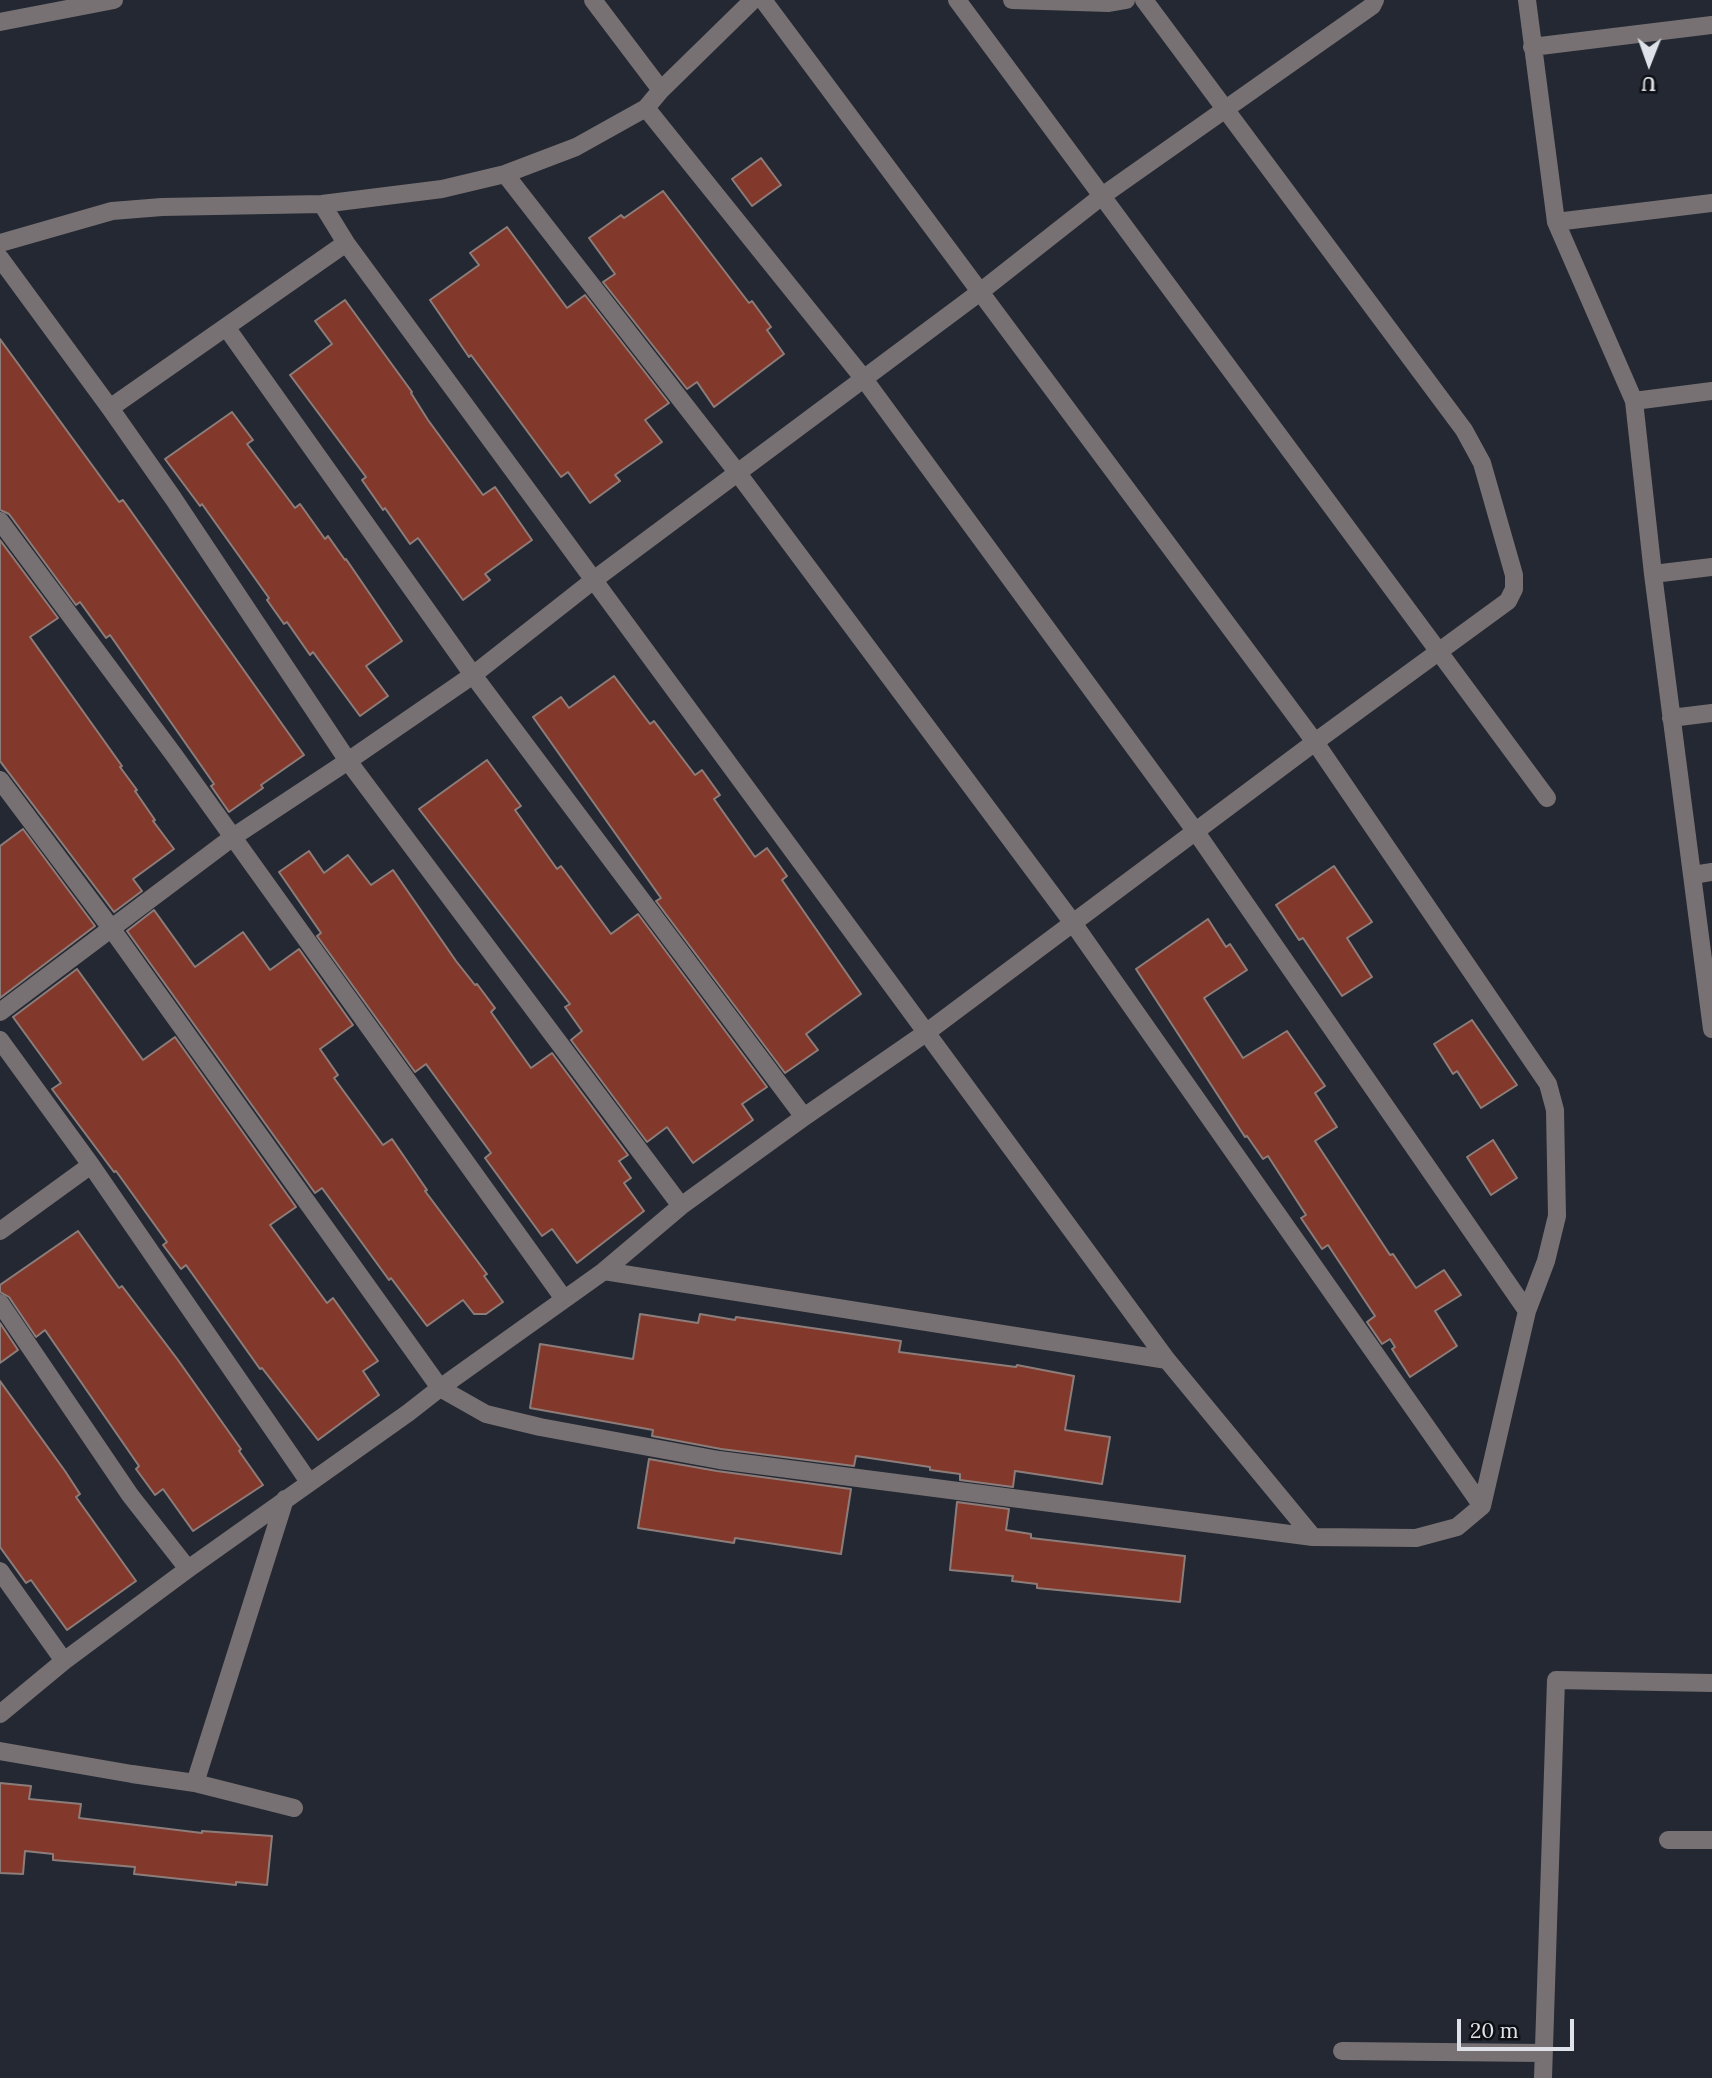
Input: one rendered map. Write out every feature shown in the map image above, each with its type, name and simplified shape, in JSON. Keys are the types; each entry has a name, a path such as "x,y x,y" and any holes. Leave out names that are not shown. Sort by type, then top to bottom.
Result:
{"street":[{"path":"0,22 114,0"},
{"path":"593,0 661,90"},
{"path":"0,243 112,211 162,207 322,204 442,190 505,174 576,147 646,108 753,0"},
{"path":"0,780 111,928 440,1388 486,1414 540,1427 719,1460 1313,1537 1416,1538 1457,1527 1482,1506 1527,1311 1546,1261 1557,1216 1555,1110 1548,1084 1315,742 763,0"},
{"path":"957,0 1546,798"},
{"path":"1012,0 1109,3 1126,0"},
{"path":"0,1714 64,1661 188,1569 604,1271 681,1206 927,1032 1508,601 1514,589 1514,575 1482,464 1464,430 1144,0"},
{"path":"0,1012 233,836 473,675 595,579 980,292 1102,197 1371,6 1374,0"},
{"path":"1527,0 1556,222 1634,401 1653,574 1712,1029"},
{"path":"1532,47 1712,25"},
{"path":"646,108 864,379 1196,832 1527,1311"},
{"path":"505,174 737,472 1073,923 1482,1506"},
{"path":"1556,222 1712,203"},
{"path":"322,204 346,243 1167,1360 1313,1537"},
{"path":"110,408 346,243"},
{"path":"0,258 110,408 348,761 681,1206"},
{"path":"226,327 473,675 804,1117"},
{"path":"1634,401 1712,391"},
{"path":"0,521 233,836 564,1299"},
{"path":"1653,574 1712,567"},
{"path":"1671,718 1712,713"},
{"path":"1693,875 1712,872"},
{"path":"0,1040 90,1165 309,1482"},
{"path":"0,1231 90,1165"},
{"path":"604,1271 1167,1360"},
{"path":"0,1303 130,1494 188,1569"},
{"path":"195,1783 285,1499"},
{"path":"0,1571 64,1661"},
{"path":"1543,2078 1556,1680 1712,1683"},
{"path":"0,1751 195,1783 294,1808"},
{"path":"1668,1840 1712,1840"},
{"path":"1342,2051 1543,2053"}],"building":[{"path":"761,158 781,185 752,206 732,179"},
{"path":"663,191 749,303 752,301 771,327 767,330 784,354 714,407 697,382 687,389 603,282 615,274 589,238 621,215 624,218"},
{"path":"507,227 567,308 585,295 669,403 645,420 662,442 615,475 620,481 590,503 568,472 561,477 471,355 469,357 430,300 479,265 470,253"},
{"path":"345,300 483,495 495,487 532,540 485,574 490,580 463,600 418,538 410,544 385,508 383,510 362,480 366,477 290,375 332,344 315,321"},
{"path":"0,339 119,502 123,500 304,755 261,785 263,788 229,812 211,786 214,784 110,635 106,638 80,602 76,605 9,514 0,510"},
{"path":"232,412 253,440 247,444 295,508 300,504 325,539 328,536 402,641 366,666 388,696 360,716 313,652 310,655 287,622 284,624 267,600 269,598 202,504 200,506 165,459"},
{"path":"0,540 58,618 30,637 122,766 120,767 155,820 153,821 174,849 133,879 142,891 114,912 0,761"},
{"path":"614,676 650,724 654,721 695,775 702,770 720,795 714,799 755,857 767,848 787,876 782,880 861,994 806,1034 818,1050 785,1073 656,901 661,898 533,717 561,697 569,708"},
{"path":"487,760 521,806 515,810 557,869 561,866 611,934 638,914 767,1087 742,1104 753,1120 693,1163 667,1127 647,1142 571,1040 582,1031 565,1007 570,1004 419,809"},
{"path":"23,829 95,926 0,998 0,846"},
{"path":"309,851 324,873 348,855 371,885 393,870 456,961 495,1008 491,1012 531,1068 552,1053 628,1155 619,1161 631,1178 624,1183 644,1211 577,1263 552,1229 542,1236 485,1158 491,1153 426,1064 415,1072 317,936 321,933 279,872"},
{"path":"1334,866 1372,922 1347,938 1372,977 1342,996 1303,938 1299,940 1276,905"},
{"path":"154,910 195,967 243,932 270,970 299,949 353,1025 320,1049 338,1075 334,1078 383,1145 392,1139 427,1190 425,1191 487,1274 484,1276 503,1302 486,1314 474,1314 463,1300 427,1326 391,1278 389,1280 322,1188 315,1193 127,931"},
{"path":"1208,919 1226,947 1230,944 1247,970 1204,998 1243,1058 1287,1031 1325,1086 1315,1093 1337,1127 1315,1141 1390,1255 1393,1254 1416,1288 1444,1270 1461,1295 1435,1311 1457,1346 1410,1377 1392,1349 1395,1347 1390,1339 1382,1344 1367,1322 1375,1316 1328,1245 1322,1249 1301,1218 1306,1215 1268,1156 1263,1159 1247,1136 1245,1137 1136,969"},
{"path":"77,969 143,1060 175,1037 296,1207 270,1225 327,1303 333,1298 378,1361 363,1371 379,1395 318,1440 262,1368 260,1369 186,1265 181,1269 163,1245 167,1242 52,1089 61,1083 13,1017"},
{"path":"1472,1020 1517,1085 1481,1108 1457,1071 1453,1074 1434,1044"},
{"path":"1493,1140 1517,1178 1491,1195 1467,1157"},
{"path":"78,1231 119,1288 122,1286 178,1360 263,1485 193,1531 163,1489 155,1495 136,1469 139,1466 45,1330 36,1337 9,1297 0,1292 0,1285"},
{"path":"640,1314 698,1323 700,1314 735,1320 736,1317 901,1341 899,1352 1017,1365 1074,1376 1065,1430 1110,1437 1102,1484 1015,1471 1013,1487 960,1480 960,1474 930,1470 930,1467 856,1456 854,1466 721,1449 652,1436 653,1430 530,1408 540,1344 633,1359"},
{"path":"0,1323 18,1350 0,1363"},
{"path":"0,1381 65,1471 80,1494 76,1497 136,1581 67,1630 31,1580 26,1583 0,1547"},
{"path":"649,1459 851,1489 841,1554 735,1538 734,1543 638,1528"},
{"path":"957,1502 1009,1509 1006,1530 1031,1534 1031,1538 1185,1556 1180,1602 1037,1588 1037,1584 1012,1581 1013,1576 950,1570"},
{"path":"0,1783 31,1786 29,1799 81,1804 79,1818 202,1833 272,1836 267,1885 236,1882 236,1885 134,1874 135,1867 53,1860 53,1854 25,1851 23,1874 0,1873"}]}
